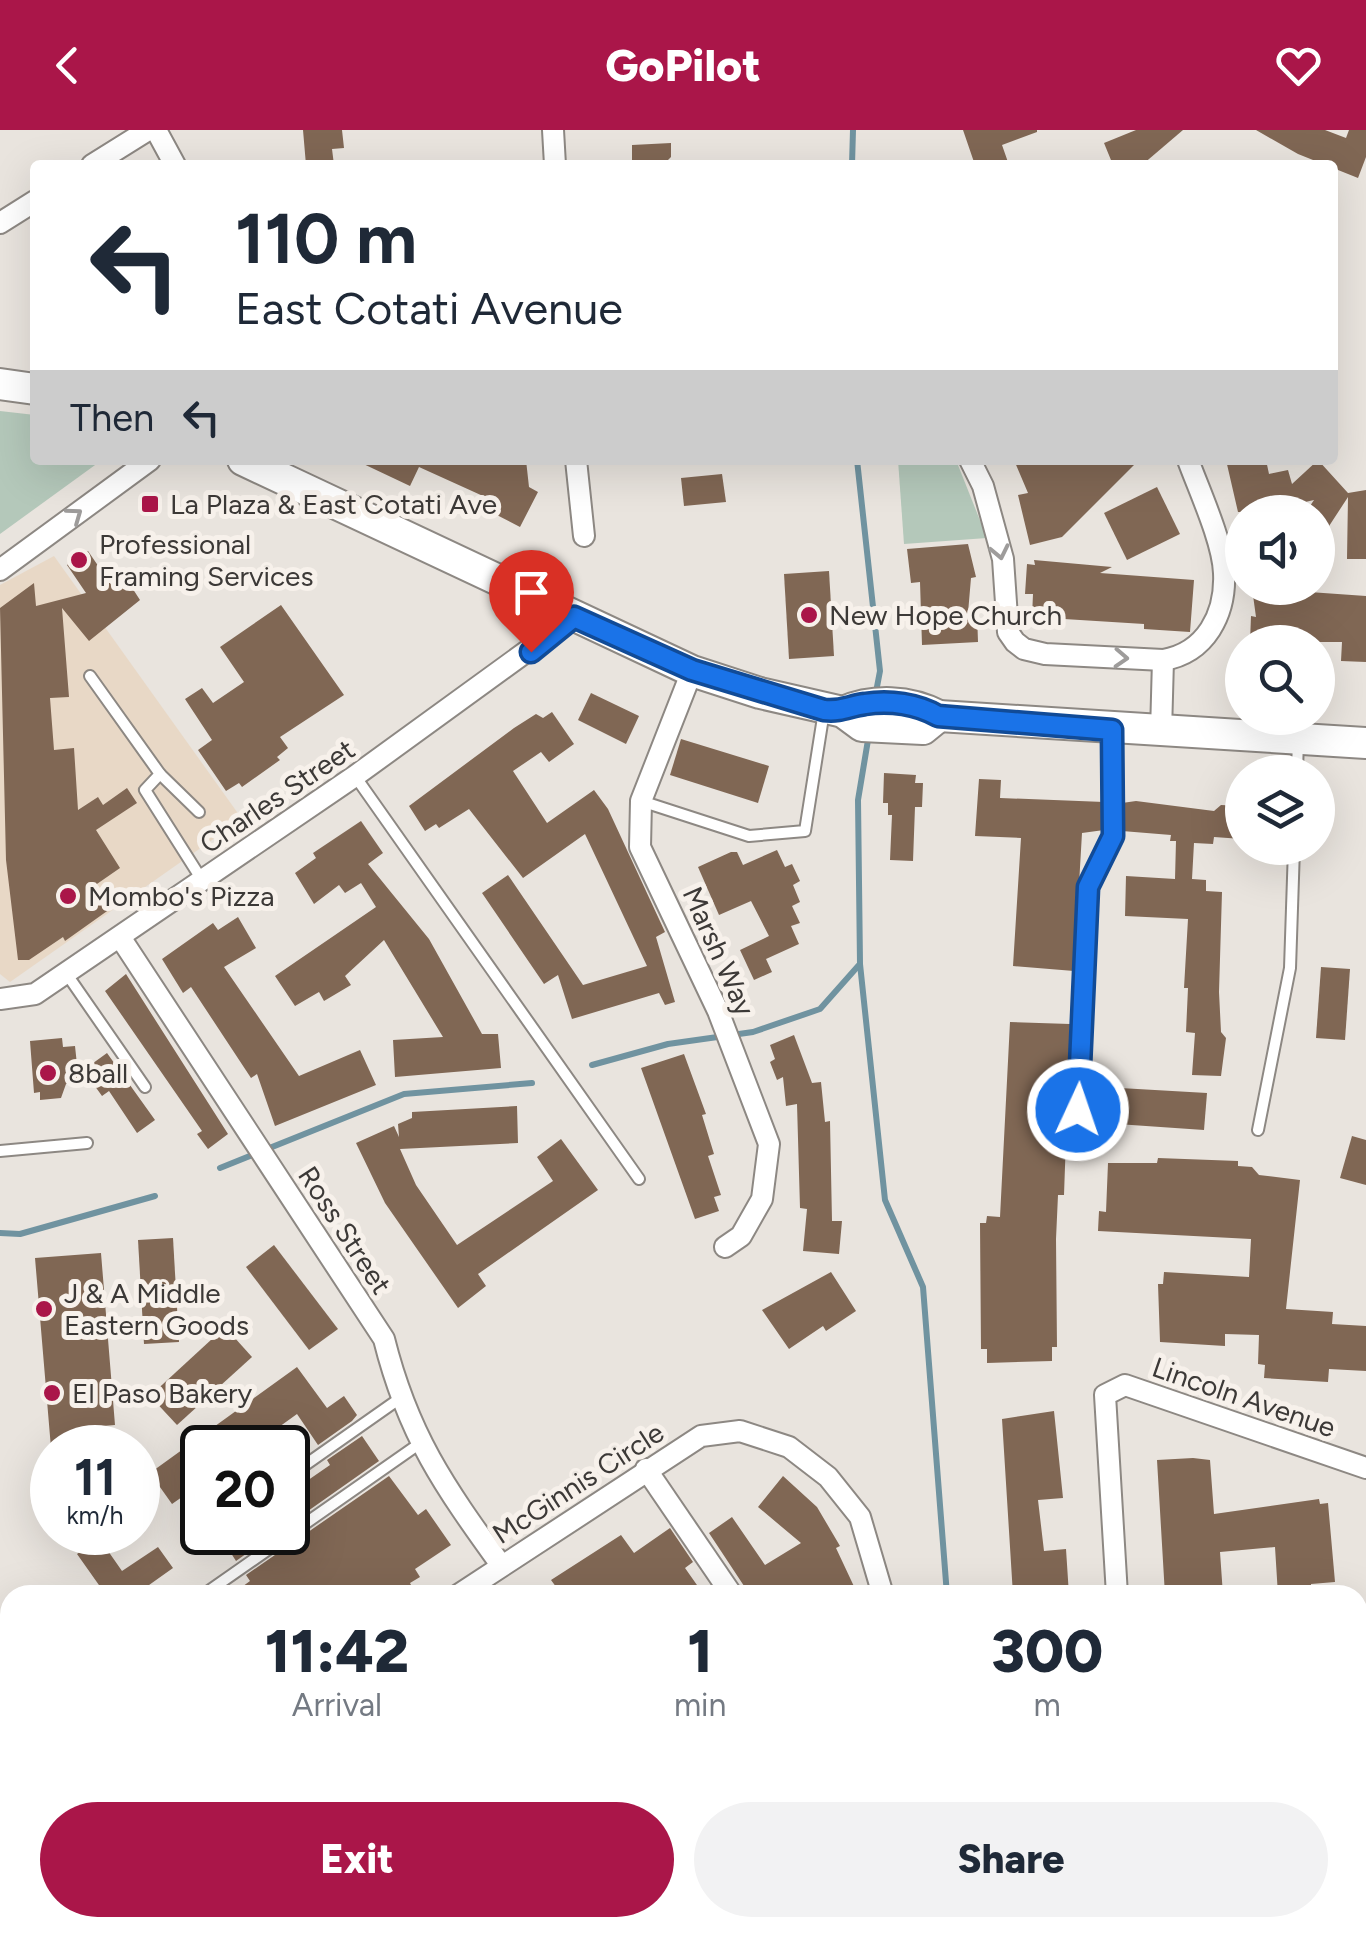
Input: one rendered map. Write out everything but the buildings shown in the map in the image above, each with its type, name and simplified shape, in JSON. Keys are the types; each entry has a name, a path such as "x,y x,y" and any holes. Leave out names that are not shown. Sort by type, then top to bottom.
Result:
{"main road":[{"path":"0,384 30,387"},
{"path":"253,465 692,670 834,711 864,704 888,717 918,704 938,716 1112,730 1366,743"}],"street":[{"path":"100,160 148,130"},
{"path":"156,130 172,160"},
{"path":"553,130 555,160"},
{"path":"0,224 30,204"},
{"path":"0,570 143,465"},
{"path":"577,465 584,536"},
{"path":"972,465 983,486 1003,559 1008,632 1015,642 1024,650 1045,654 1164,660 1182,657 1208,637 1215,625 1224,572 1190,465"},
{"name":"Charles Street","path":"0,999 35,994 356,776 574,617"},
{"path":"1162,732 1164,660"},
{"name":"Marsh Way","path":"692,670 641,801 640,847 718,1011 768,1144 762,1199 741,1236 725,1247"},
{"name":"Ross Street","path":"120,937 384,1338 399,1399 419,1444 501,1565"},
{"name":"Lincoln Avenue","path":"1116,1585 1105,1395 1125,1386 1366,1468"},
{"name":"McGinnis Circle","path":"472,1585 701,1436 740,1431 788,1447 828,1476 860,1517 880,1585"},
{"path":"646,1469 721,1585"}],"lane":[{"path":"90,676 160,774 198,812"},
{"path":"641,801 749,836 806,831 834,711"},
{"path":"1077,1147 1088,887 1113,836 1112,730"},
{"path":"1298,740 1298,755"},
{"path":"160,774 145,790 202,881"},
{"path":"356,776 639,1179"},
{"path":"1258,1130 1290,968 1293,865"},
{"path":"66,973 145,1086"},
{"path":"0,1151 87,1143"},
{"path":"310,1462 399,1399"},
{"path":"217,1585 419,1444"}],"shaded area":[{"path":"54,556 242,819 10,982 0,974 0,585"}],"green space":[{"path":"0,411 30,414 30,465 95,465 0,534"},
{"path":"898,465 958,465 987,538 904,544"}],"waterway":[{"path":"852,160 853,130"},
{"path":"858,465 880,671 876,692"},
{"path":"869,734 858,800 860,964 885,1200 923,1287 946,1585"},
{"path":"592,1065 668,1044 753,1032 820,1009 859,965"},
{"path":"220,1168 404,1094 532,1083"},
{"path":"0,1233 20,1234 155,1196"}],"place":[{"name":"La Plaza & East Cotati Ave","path":"150,504"},
{"name":"Professional Framing Services","path":"79,560"},
{"name":"New Hope Church","path":"809,615"},
{"name":"Mombo's Pizza","path":"68,896"},
{"name":"8ball","path":"48,1073"},
{"name":"J & A Middle Eastern Goods","path":"44,1309"},
{"name":"El Paso Bakery","path":"52,1393"}],"route":[{"path":"531,652 574,617 692,670 824,710 843,712 864,704 918,704 938,716 1112,730 1113,836 1088,887 1078,1110"}]}
